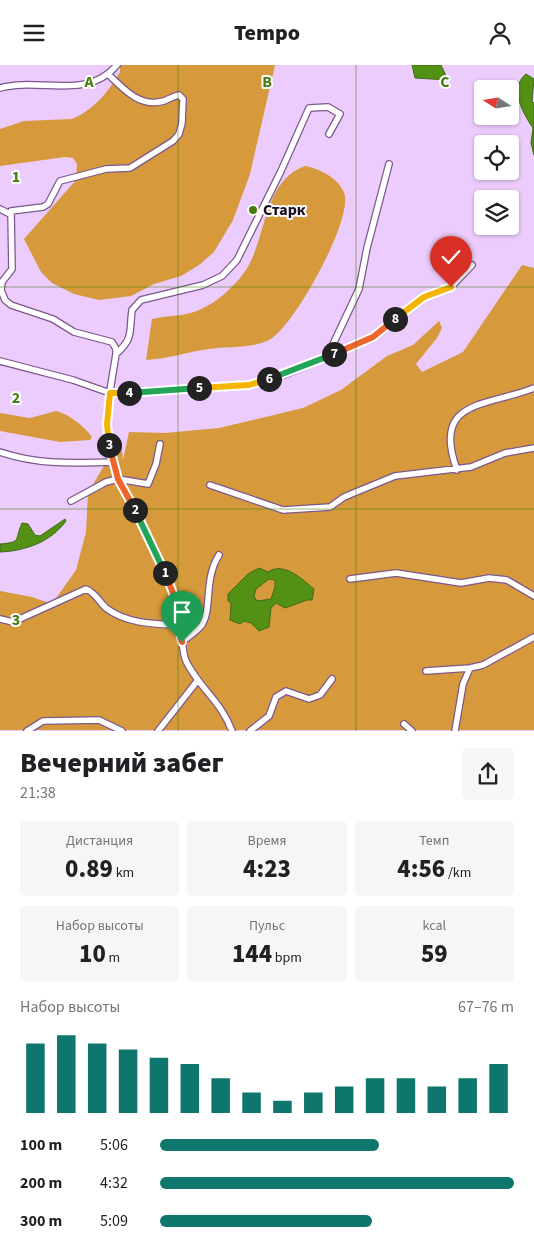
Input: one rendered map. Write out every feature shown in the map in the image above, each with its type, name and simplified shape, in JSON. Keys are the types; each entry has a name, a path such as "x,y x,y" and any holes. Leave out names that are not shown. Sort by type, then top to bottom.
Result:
{"street":[{"path":"0,88 74,86 96,81 109,75 117,65"},
{"path":"109,75 124,90 138,99 152,103 166,101 179,95 184,99 184,111 179,134 173,141 130,168 106,169 60,181 48,204 43,207 13,210 10,214 12,269 2,283 1,290 5,300 11,305 53,319 74,332 112,342 116,349 107,424 112,462 118,479 146,530 168,579 179,625 183,656 198,680 221,707 232,731"},
{"path":"116,354 127,345 131,338 132,310 141,300 203,285 222,276 237,260 281,171 300,123 309,108 328,107 340,114 329,134"},
{"path":"327,357 359,289 367,248 389,164"},
{"path":"1,210 10,214"},
{"path":"0,361 73,380 110,393 249,385 284,375 373,337 424,297 451,287 472,265"},
{"path":"457,469 450,443 452,426 456,417 474,407 534,388"},
{"path":"71,501 106,482 118,479 144,484 150,481 160,444"},
{"path":"210,485 283,510 304,510 330,507 344,497 395,476 471,467 512,451 534,448"},
{"path":"0,452 30,461 48,463 112,462"},
{"path":"182,642 200,627 204,619 210,571 220,555"},
{"path":"350,579 369,575 396,573 462,583 489,578 507,580 534,596"},
{"path":"0,619 13,622 86,589 92,592 106,608 129,619 149,624 179,625"},
{"path":"426,671 470,668 496,659 534,637"},
{"path":"455,731 463,684 470,668"},
{"path":"250,731 269,716 276,697 286,691 309,699 320,695 332,679"},
{"path":"158,731 198,680"},
{"path":"27,731 43,721 91,720 99,720 122,731"},
{"path":"404,724 412,731"}],"shaded area":[{"path":"120,65 275,65 250,174 233,220 214,252 199,265 181,276 154,284 131,296 99,300 74,294 52,283 41,272 24,239 76,180 77,164 73,158 65,157 0,166 0,129 24,121 72,119 80,115 106,93 120,72"},
{"path":"412,65 441,65 448,80 415,78"},
{"path":"526,74 534,79 532,101 534,103 534,155 531,143 533,128 519,101 519,85"},
{"path":"305,166 317,169 335,180 345,196 344,210 339,228 318,274 292,316 280,331 269,340 255,345 209,349 146,360 152,319 199,310 218,299 233,285 246,270 253,257 273,197 291,173"},
{"path":"522,265 534,268 534,730 0,730 0,591 32,597 52,604 76,570 86,532 88,493 109,457 121,442 123,460 129,432 165,433 219,428 303,408 341,390 387,356 413,345 439,321 442,328 437,338 416,364 422,372 463,352"},
{"path":"56,411 81,425 92,437 90,440 60,442 0,431 0,413 30,418"},
{"path":"65,519 66,521 60,528 45,540 19,550 0,552 0,544 16,540 22,523 28,524 35,535 40,536"},
{"path":"259,568 268,572 274,569 287,570 314,589 312,600 285,608 276,603 271,608 269,627 259,631 251,623 244,621 240,624 230,620 231,603 228,601 228,594 248,574","holes":["269,579 275,580 271,599 257,601 254,596 256,589"]}],"place":[{"name":"Старк","path":"253,210"}],"route":[{"path":"182,642 173,593 168,579 146,530 118,479 112,462 107,424 110,393 147,393 249,385 284,375 346,351 373,337 410,306 424,297 451,287"}]}
